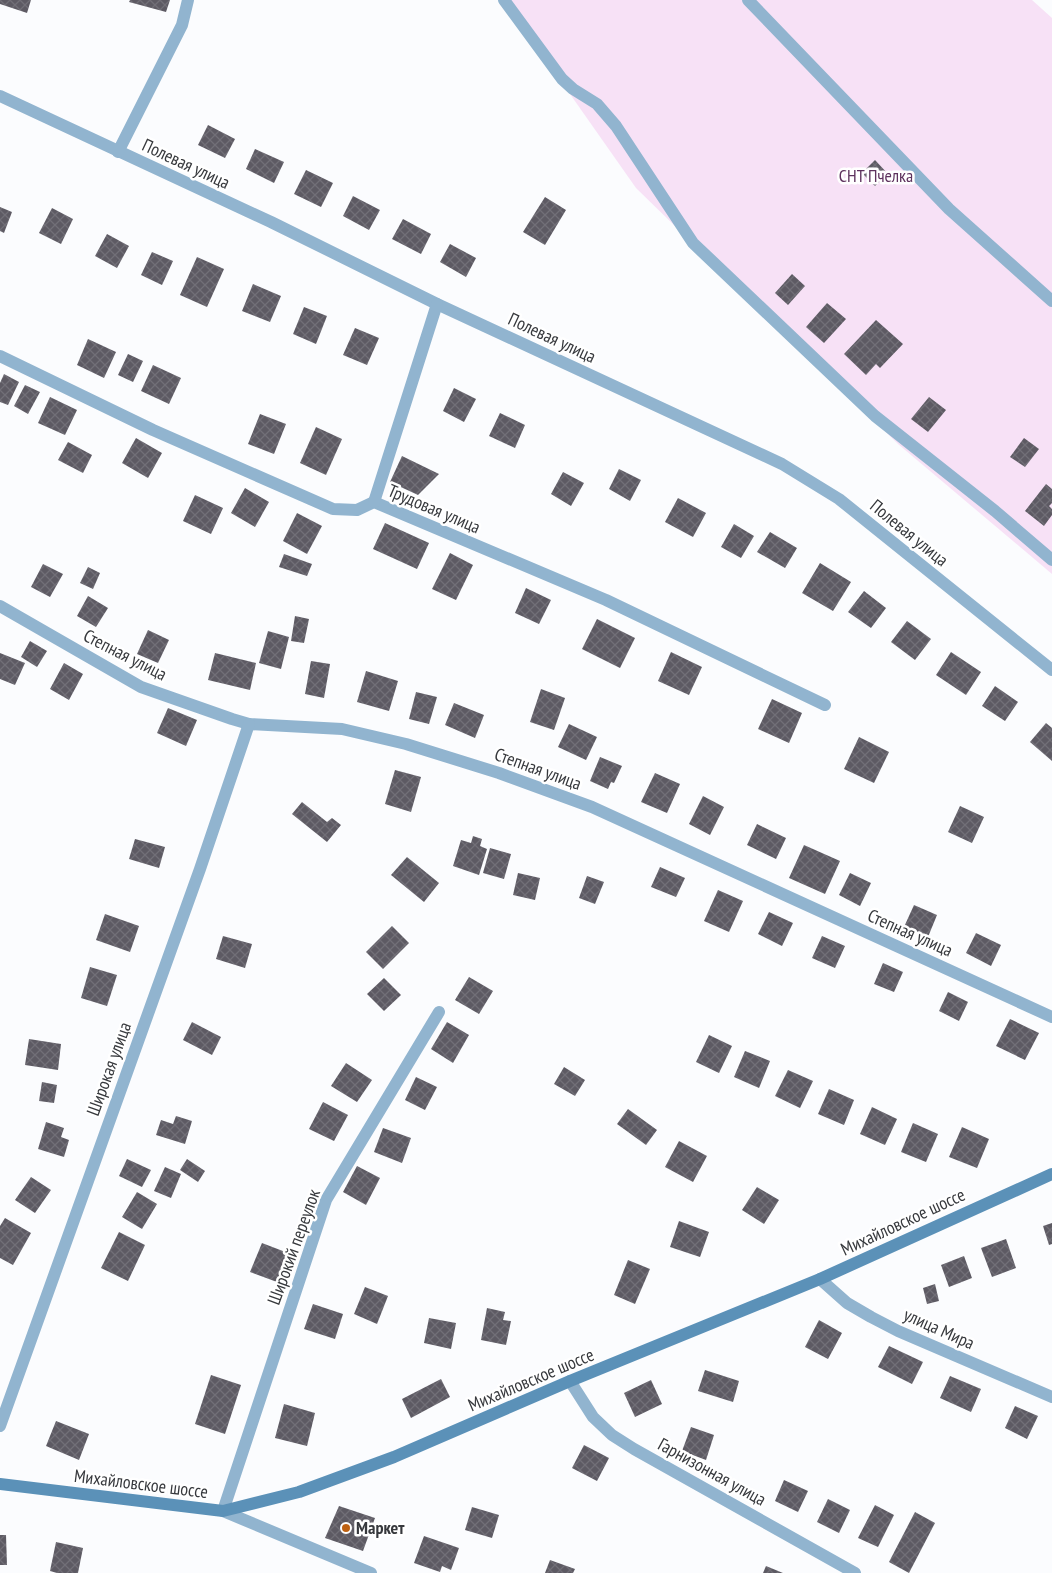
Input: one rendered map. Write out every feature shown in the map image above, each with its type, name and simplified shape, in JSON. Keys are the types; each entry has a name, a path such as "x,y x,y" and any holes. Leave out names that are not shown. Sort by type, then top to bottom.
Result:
{"main road":[{"name":"Михайловское шоссе","path":"0,1484 223,1511 298,1492 394,1457 570,1381 820,1279 1052,1174"}],"street":[{"path":"118,152 182,24 188,0"},
{"path":"504,0 562,79 597,104 616,126 693,243 875,416 995,511 1052,560"},
{"path":"748,0 949,209 1052,301"},
{"name":"Полевая улица","path":"0,96 271,222 437,304 782,464 839,499 1052,670"},
{"path":"374,502 437,304"},
{"name":"Трудовая улица","path":"0,356 153,430 333,509 358,510 374,502 606,600 825,705"},
{"name":"Степная улица","path":"0,606 141,687 249,724 342,729 406,744 499,773 592,808 1052,1017"},
{"name":"Широкая улица","path":"0,1426 200,869 249,724"},
{"name":"Широкий переулок","path":"223,1511 326,1200 438,1012"},
{"name":"улица Мира","path":"820,1279 847,1303 898,1331 1052,1397"},
{"name":"Гарнизонная улица","path":"570,1381 593,1417 612,1435 855,1573"},
{"path":"223,1511 371,1573"}],"green space":[{"name":"СНТ Пчелка","path":"504,0 1032,0 1052,18 1052,574 898,444 636,188"}],"building":[{"path":"0,0 31,0 27,13 0,4"},
{"path":"130,0 170,0 166,12 129,2"},
{"path":"208,125 235,139 225,158 198,145"},
{"path":"255,149 284,162 274,183 246,169"},
{"path":"875,160 888,174 875,186 862,173"},
{"path":"306,170 333,183 321,207 294,194"},
{"path":"353,196 380,210 369,230 343,216"},
{"path":"545,197 566,210 545,245 523,232"},
{"path":"0,207 12,212 4,233 0,231"},
{"path":"52,208 73,219 61,244 39,233"},
{"path":"403,219 431,234 421,254 392,239"},
{"path":"107,234 129,246 117,268 95,256"},
{"path":"450,244 476,258 466,277 440,262"},
{"path":"152,252 173,261 162,285 141,275"},
{"path":"197,257 224,269 207,307 180,295"},
{"path":"792,274 805,286 788,305 775,293"},
{"path":"253,284 281,296 270,322 242,311"},
{"path":"827,303 846,319 824,343 806,327"},
{"path":"304,307 327,316 316,344 293,334"},
{"path":"876,320 903,344 880,368 876,364 866,375 844,354"},
{"path":"355,328 379,338 367,365 343,355"},
{"path":"88,339 116,352 104,378 77,365"},
{"path":"128,354 143,361 133,382 118,375"},
{"path":"153,365 181,378 169,404 141,391"},
{"path":"4,374 19,382 8,405 0,402 0,383"},
{"path":"25,385 40,392 28,414 14,406"},
{"path":"454,388 476,399 464,422 443,411"},
{"path":"50,397 77,410 65,435 38,423"},
{"path":"929,397 946,410 928,432 911,419"},
{"path":"500,413 525,425 515,448 489,436"},
{"path":"260,414 286,424 274,454 248,444"},
{"path":"316,427 342,439 326,475 300,463"},
{"path":"136,438 162,453 148,478 122,463"},
{"path":"1024,438 1039,449 1025,467 1010,457"},
{"path":"68,442 92,455 83,473 58,460"},
{"path":"402,456 439,474 418,495 390,482"},
{"path":"619,469 641,480 630,501 609,489"},
{"path":"563,472 584,483 571,506 551,494"},
{"path":"1046,484 1052,489 1052,503 1049,506 1052,509 1052,515 1044,526 1025,511"},
{"path":"245,488 269,502 255,527 231,513"},
{"path":"195,495 223,508 211,534 183,521"},
{"path":"678,498 706,513 693,537 665,522"},
{"path":"297,513 322,526 307,554 283,541"},
{"path":"385,523 429,543 417,569 373,549"},
{"path":"734,524 754,536 741,558 721,547"},
{"path":"770,532 797,548 785,568 757,552"},
{"path":"450,553 473,565 456,600 432,589"},
{"path":"284,554 312,564 307,576 279,567"},
{"path":"820,563 851,582 833,611 802,593"},
{"path":"43,564 63,574 50,597 31,587"},
{"path":"88,567 100,573 93,589 80,583"},
{"path":"526,588 551,600 539,624 515,613"},
{"path":"864,591 886,608 871,628 848,612"},
{"path":"88,596 108,608 96,627 77,616"},
{"path":"295,616 309,619 304,643 291,641"},
{"path":"597,619 635,638 620,668 582,649"},
{"path":"907,621 931,639 915,660 891,642"},
{"path":"148,630 169,640 158,663 137,654"},
{"path":"268,631 289,637 281,669 259,663"},
{"path":"30,641 47,651 37,667 21,657"},
{"path":"671,652 702,667 689,695 658,681"},
{"path":"951,652 981,672 966,695 936,675"},
{"path":"0,653 25,663 15,685 0,679"},
{"path":"215,653 256,663 250,690 208,680"},
{"path":"311,661 330,664 324,698 305,694"},
{"path":"64,663 83,674 69,700 50,689"},
{"path":"366,671 398,681 389,711 357,702"},
{"path":"995,686 1018,702 1005,721 982,706"},
{"path":"541,689 565,698 554,730 530,722"},
{"path":"416,692 437,697 429,724 409,719"},
{"path":"772,699 802,713 789,743 758,729"},
{"path":"454,703 484,715 475,738 445,725"},
{"path":"168,708 197,720 186,746 157,733"},
{"path":"1046,723 1052,728 1052,761 1030,742"},
{"path":"569,724 597,737 586,760 558,747"},
{"path":"859,737 889,752 874,783 844,769"},
{"path":"600,757 622,766 614,783 611,782 608,789 590,781"},
{"path":"395,770 421,777 411,812 385,804"},
{"path":"655,773 680,784 667,813 641,802"},
{"path":"703,796 724,807 710,835 689,824"},
{"path":"302,802 327,822 332,818 341,825 327,842 292,814"},
{"path":"960,806 984,817 972,843 948,832"},
{"path":"757,824 786,838 776,859 747,845"},
{"path":"473,836 482,839 480,846 487,849 479,875 453,866 461,840 471,843"},
{"path":"135,839 165,847 159,868 129,859"},
{"path":"804,845 840,861 825,894 789,878"},
{"path":"490,848 511,854 504,879 483,873"},
{"path":"407,857 439,883 424,902 391,875"},
{"path":"660,867 685,878 676,897 651,887"},
{"path":"518,873 540,878 535,900 513,895"},
{"path":"850,873 871,883 860,906 839,895"},
{"path":"587,876 604,882 595,904 579,898"},
{"path":"718,890 743,901 729,932 704,921"},
{"path":"914,905 937,915 928,937 904,927"},
{"path":"769,912 793,923 782,946 758,934"},
{"path":"105,914 139,926 130,952 96,940"},
{"path":"392,926 409,943 383,969 366,952"},
{"path":"976,933 1001,945 991,966 966,953"},
{"path":"223,936 252,944 245,968 216,959"},
{"path":"822,936 845,946 835,968 812,958"},
{"path":"883,963 903,972 894,992 874,984"},
{"path":"90,967 117,975 107,1006 81,998"},
{"path":"469,977 493,991 479,1014 455,1000"},
{"path":"384,978 401,995 384,1011 367,994"},
{"path":"948,992 968,1002 959,1021 939,1011"},
{"path":"1010,1019 1039,1033 1025,1060 996,1046"},
{"path":"192,1022 221,1037 212,1055 183,1040"},
{"path":"447,1022 469,1035 453,1063 431,1049"},
{"path":"709,1035 732,1046 719,1073 696,1062"},
{"path":"29,1039 61,1044 58,1070 25,1065"},
{"path":"745,1051 770,1061 759,1088 734,1077"},
{"path":"346,1063 372,1080 357,1102 331,1086"},
{"path":"564,1067 585,1080 575,1096 554,1084"},
{"path":"788,1070 813,1081 800,1108 775,1096"},
{"path":"416,1077 437,1087 425,1110 405,1100"},
{"path":"42,1082 57,1085 54,1103 39,1101"},
{"path":"829,1089 854,1100 844,1125 818,1114"},
{"path":"323,1102 348,1115 334,1141 309,1129"},
{"path":"872,1107 897,1119 885,1145 860,1134"},
{"path":"628,1109 657,1130 646,1145 617,1124"},
{"path":"176,1116 192,1121 185,1144 156,1135 161,1120 173,1124"},
{"path":"46,1122 64,1128 61,1137 69,1140 64,1157 38,1149"},
{"path":"913,1123 938,1134 926,1162 901,1152"},
{"path":"962,1127 989,1139 977,1168 949,1157"},
{"path":"383,1128 411,1138 402,1163 374,1152"},
{"path":"679,1141 707,1156 693,1182 665,1167"},
{"path":"127,1159 151,1170 142,1187 119,1176"},
{"path":"187,1159 205,1171 198,1182 180,1170"},
{"path":"357,1166 380,1178 366,1205 343,1192"},
{"path":"165,1167 181,1174 171,1198 154,1191"},
{"path":"31,1177 51,1190 35,1213 15,1200"},
{"path":"757,1187 779,1200 764,1224 742,1210"},
{"path":"137,1192 157,1204 142,1229 122,1217"},
{"path":"5,1218 31,1233 13,1265 0,1258 0,1226"},
{"path":"679,1221 709,1232 700,1257 670,1247"},
{"path":"1052,1223 1052,1244 1049,1245 1043,1226"},
{"path":"119,1232 145,1245 128,1281 101,1268"},
{"path":"1006,1239 1016,1268 992,1277 981,1248"},
{"path":"262,1243 288,1253 277,1282 250,1272"},
{"path":"964,1256 972,1278 949,1287 941,1265"},
{"path":"628,1260 650,1269 635,1304 614,1295"},
{"path":"935,1284 939,1301 927,1304 923,1288"},
{"path":"365,1287 388,1296 377,1324 354,1314"},
{"path":"313,1304 343,1314 335,1339 304,1329"},
{"path":"487,1308 505,1312 503,1320 511,1321 506,1345 481,1340"},
{"path":"429,1318 456,1323 451,1349 424,1343"},
{"path":"819,1320 842,1333 828,1359 805,1347"},
{"path":"889,1346 923,1362 912,1384 878,1367"},
{"path":"705,1370 739,1381 733,1402 698,1391"},
{"path":"211,1375 241,1385 225,1434 195,1424"},
{"path":"950,1376 981,1389 971,1412 940,1398"},
{"path":"441,1379 450,1397 411,1418 402,1399"},
{"path":"651,1380 662,1404 635,1417 624,1393"},
{"path":"284,1404 315,1413 307,1446 275,1438"},
{"path":"1015,1406 1038,1416 1027,1439 1005,1428"},
{"path":"56,1421 89,1434 79,1460 46,1446"},
{"path":"691,1427 714,1435 706,1460 682,1451"},
{"path":"584,1445 609,1458 597,1481 572,1468"},
{"path":"784,1480 808,1491 798,1512 775,1501"},
{"path":"828,1499 850,1510 839,1533 817,1522"},
{"path":"875,1505 894,1515 878,1547 858,1538"},
{"path":"339,1506 375,1518 363,1551 325,1538"},
{"path":"472,1507 499,1515 492,1538 465,1530"},
{"path":"915,1512 935,1523 909,1573 889,1562"},
{"path":"0,1535 6,1535 7,1565 0,1565"},
{"path":"424,1536 459,1548 451,1570 442,1566 440,1572 414,1563"},
{"path":"56,1542 83,1548 78,1573 50,1571"},
{"path":"550,1560 575,1569 573,1573 545,1573"},
{"path":"766,1566 783,1573 763,1573"}],"place":[{"name":"Маркет","path":"346,1528"}]}
